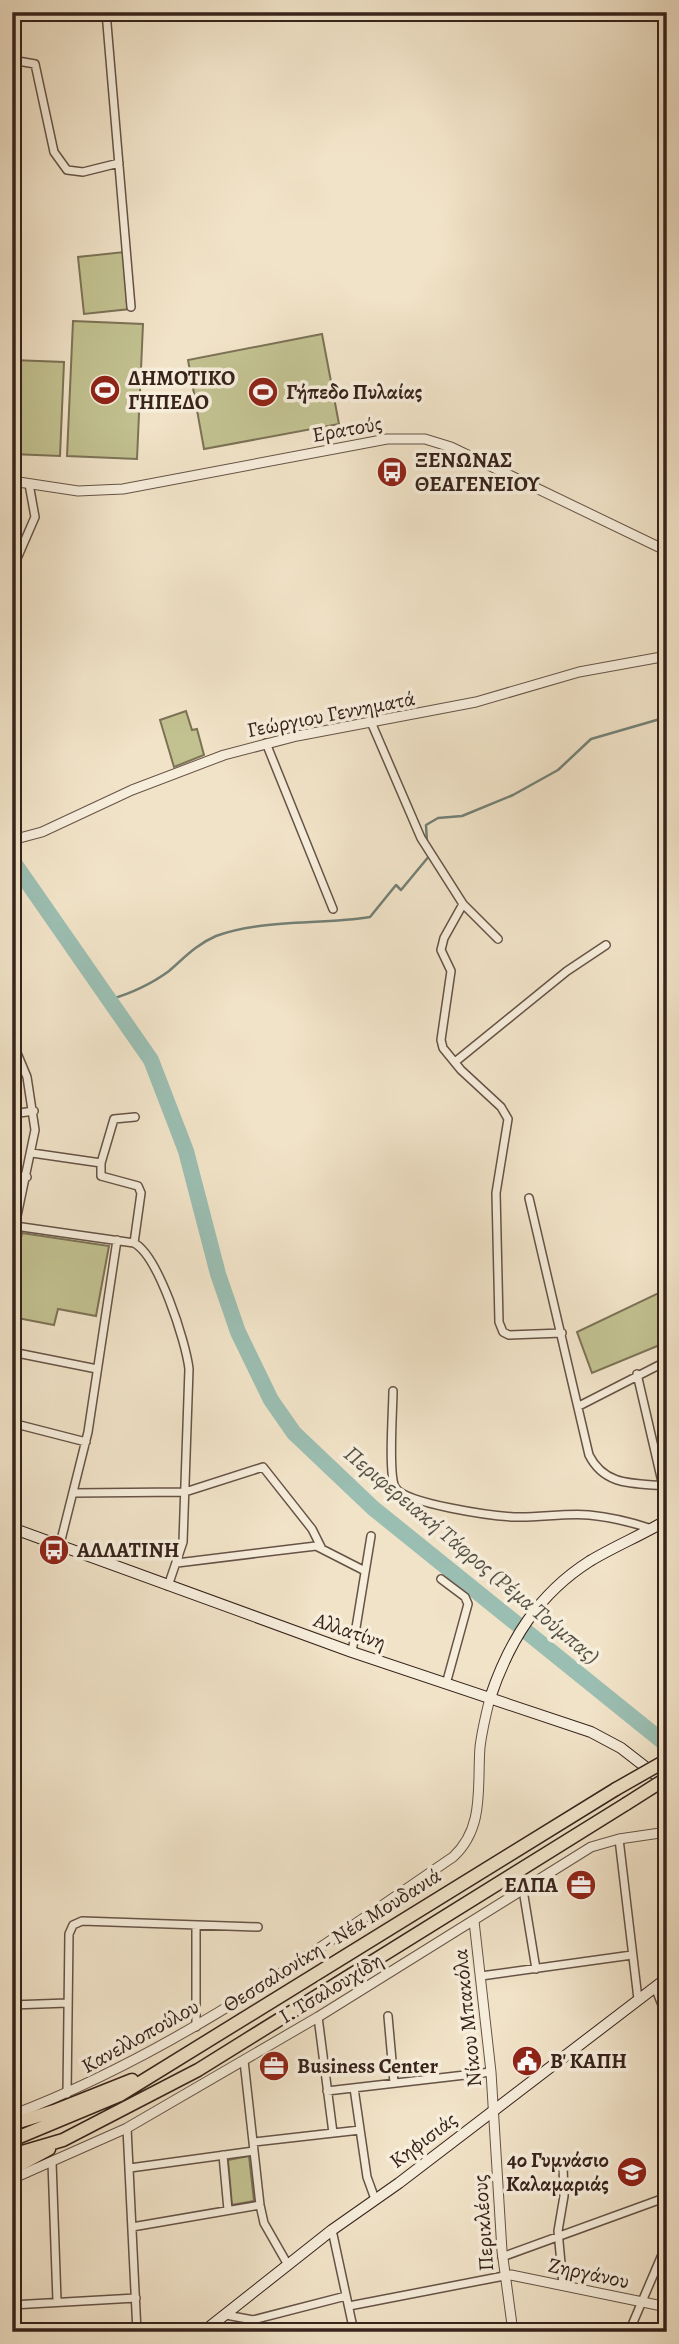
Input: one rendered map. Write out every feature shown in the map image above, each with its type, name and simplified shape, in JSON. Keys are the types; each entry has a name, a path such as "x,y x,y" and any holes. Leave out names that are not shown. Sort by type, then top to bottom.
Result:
{"highway":[{"name":"Θεσσαλονίκη - Νέα Μουδανιά","path":"12,2140 120,2095 667,1760"},
{"name":"Θεσσαλονίκη - Νέα Μουδανιά","path":"12,2155 63,2140 160,2091 241,2045 667,1781"},
{"path":"12,2124 100,2094 198,2046"},
{"path":"12,2169 63,2140"}],"main road":[{"path":"489,1698 515,1637 534,1610 574,1572 667,1520"},
{"name":"Αλλατίνη","path":"12,1528 352,1652 599,1736 621,1748 667,1781"},
{"name":"Κηφισιάς","path":"204,2331 332,2230 667,1978"}],"street":[{"path":"106,12 131,307"},
{"path":"12,60 35,64 54,152 67,170 83,172 119,163"},
{"name":"Ερατούς","path":"12,481 90,491 123,489 408,437 451,447 667,551"},
{"path":"12,570 35,517 29,484"},
{"name":"Γεώργιου Γεννηματά","path":"12,840 41,832 210,759 266,743 476,702 579,672 667,656"},
{"path":"371,722 421,838 463,904 499,939"},
{"path":"266,743 333,909"},
{"path":"12,895 12,904"},
{"path":"463,904 444,938 441,950 451,971 441,1040 443,1048 475,1087 501,1107 508,1119 496,1193 500,1327 503,1332 514,1336 562,1333"},
{"path":"455,1062 567,971 606,945"},
{"path":"12,1041 27,1077 34,1111 32,1153 12,1240"},
{"path":"12,1114 34,1111"},
{"path":"134,1243 141,1190 136,1185 102,1176 101,1163 114,1118 135,1117"},
{"path":"32,1153 101,1163"},
{"path":"12,1175 27,1177"},
{"path":"529,1198 589,1455 602,1474 609,1478 665,1486 637,1374"},
{"path":"15,1224 134,1243 142,1248 186,1341 189,1376 183,1542 168,1586"},
{"path":"60,1544 86,1442 117,1240"},
{"path":"12,1352 97,1368"},
{"path":"579,1406 667,1361"},
{"path":"393,1391 392,1467 394,1483 400,1492 421,1500 494,1514 586,1515 621,1519 653,1529"},
{"path":"12,1423 86,1442"},
{"path":"73,1493 185,1492 263,1467 313,1529 321,1547"},
{"path":"352,1652 371,1536"},
{"path":"177,1563 292,1548 321,1547 365,1571"},
{"path":"442,1579 465,1597 468,1604 446,1684"},
{"name":"Κανελλοπούλου","path":"12,2115 67,2094 128,2065 196,2027 462,1850 477,1814 480,1745 489,1698"},
{"name":"Ι. Τσαλουχίδη","path":"12,2179 127,2128 318,2017 592,1847 619,1839 664,1832"},
{"path":"619,1839 638,1999"},
{"path":"523,1890 536,1969"},
{"name":"Νίκου Μπακόλα","path":"474,1922 493,2110"},
{"path":"67,2094 69,1931 75,1923 258,1927"},
{"path":"196,2027 197,1925"},
{"path":"481,1976 632,1955"},
{"path":"655,1987 667,2018"},
{"path":"12,2005 67,2003"},
{"path":"388,2016 394,2082"},
{"path":"318,2017 333,2133"},
{"path":"244,2061 260,2205 264,2223 288,2265"},
{"path":"327,2091 491,2072"},
{"path":"354,2088 367,2177 374,2199"},
{"name":"Περικλέους","path":"493,2110 502,2257 513,2332"},
{"path":"127,2128 137,2332"},
{"path":"254,2142 360,2130"},
{"path":"130,2168 254,2151"},
{"path":"223,2155 228,2210"},
{"path":"52,2162 57,2301"},
{"path":"562,2166 564,2196 558,2235 563,2285"},
{"path":"502,2257 667,2197"},
{"path":"132,2227 260,2205"},
{"path":"332,2230 354,2332"},
{"path":"629,2332 667,2243"},
{"path":"349,2306 505,2276"},
{"name":"Ζηργάνου","path":"505,2276 667,2306"},
{"path":"226,2315 253,2320 346,2296"},
{"path":"12,2305 136,2298"}],"shaded area":[{"path":"124,252 130,309 84,314 78,257"},
{"name":"ΔΗΜΟΤΙΚΟ ΓΗΠΕΔΟ","path":"73,321 143,324 137,459 67,456"},
{"name":"Γήπεδο Πυλαίας","path":"322,334 339,424 204,449 188,360"},
{"path":"12,360 64,362 60,456 12,454"},
{"path":"186,711 192,730 197,729 204,755 174,767 160,720"},
{"path":"22,1233 109,1246 96,1316 58,1309 54,1325 12,1317 12,1280"},
{"path":"667,1289 667,1342 592,1373 577,1332"},
{"path":"249,2156 254,2201 232,2205 228,2160"}],"waterway":[{"path":"427,842 426,825 438,818 462,816 513,795 558,770 591,739 667,717"},
{"path":"111,999 156,980 197,947 216,936 252,927 370,917 396,885 401,890 430,855"},
{"name":"Περιφερειακή Τάφρος (Ρέμα Τούμπας)","path":"12,860 151,1060 186,1151 218,1274 238,1332 271,1400 294,1433 373,1508 667,1745"}],"place":[{"name":"ΔΗΜΟΤΙΚΟ ΓΗΠΕΔΟ","path":"105,390"},
{"name":"Γήπεδο Πυλαίας","path":"263,392"},
{"name":"ΞΕΝΩΝΑΣ ΘΕΑΓΕΝΕΙΟΥ","path":"392,472"},
{"name":"ΑΛΛΑΤΙΝΗ","path":"54,1550"},
{"name":"ΕΛΠΑ","path":"581,1885"},
{"name":"Β' ΚΑΠΗ","path":"527,2061"},
{"name":"Business Center","path":"274,2066"},
{"name":"4ο Γυμνάσιο Καλαμαριάς","path":"632,2172"}]}
